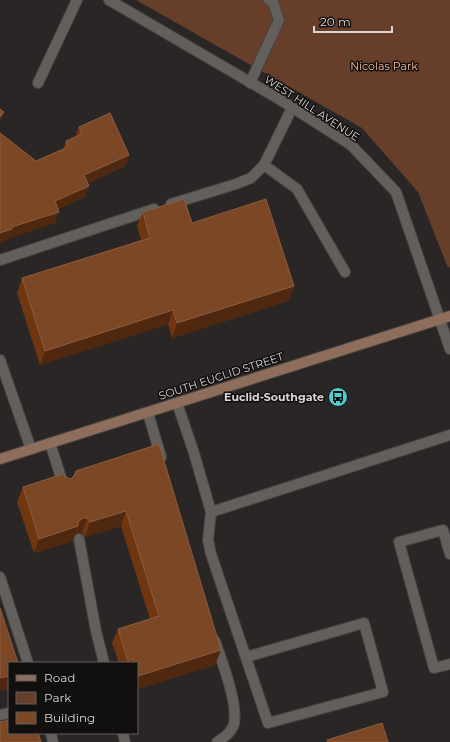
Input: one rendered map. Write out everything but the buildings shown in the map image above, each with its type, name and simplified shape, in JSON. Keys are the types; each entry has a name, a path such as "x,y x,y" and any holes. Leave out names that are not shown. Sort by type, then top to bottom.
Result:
{"main road":[{"name":"SOUTH EUCLID STREET","path":"0,459 445,318"}],"street":[{"path":"38,83 77,0"},
{"name":"WEST HILL AVENUE","path":"109,0 292,108 351,145 396,192 445,318 450,349"},
{"path":"250,83 279,20 274,2 269,0"},
{"path":"0,260 161,206 236,184 250,178 264,165 292,108"},
{"path":"264,165 297,189 345,272"},
{"path":"0,360 31,449"},
{"path":"177,403 194,453 211,512 208,540 211,554 268,723 383,692 364,623 246,657"},
{"path":"148,412 164,466"},
{"path":"211,512 450,435"},
{"path":"50,443 64,487"},
{"path":"449,549 443,530 398,542 434,668 450,664"},
{"path":"79,539 96,631 104,662"},
{"path":"0,577 28,662"},
{"path":"213,632 234,707 234,724 228,734 217,742"}],"green space":[{"name":"Nicolas Park","path":"136,0 450,0 450,267 448,268 418,192 362,128"}],"place":[{"name":"Euclid-Southgate","path":"338,397"}]}
